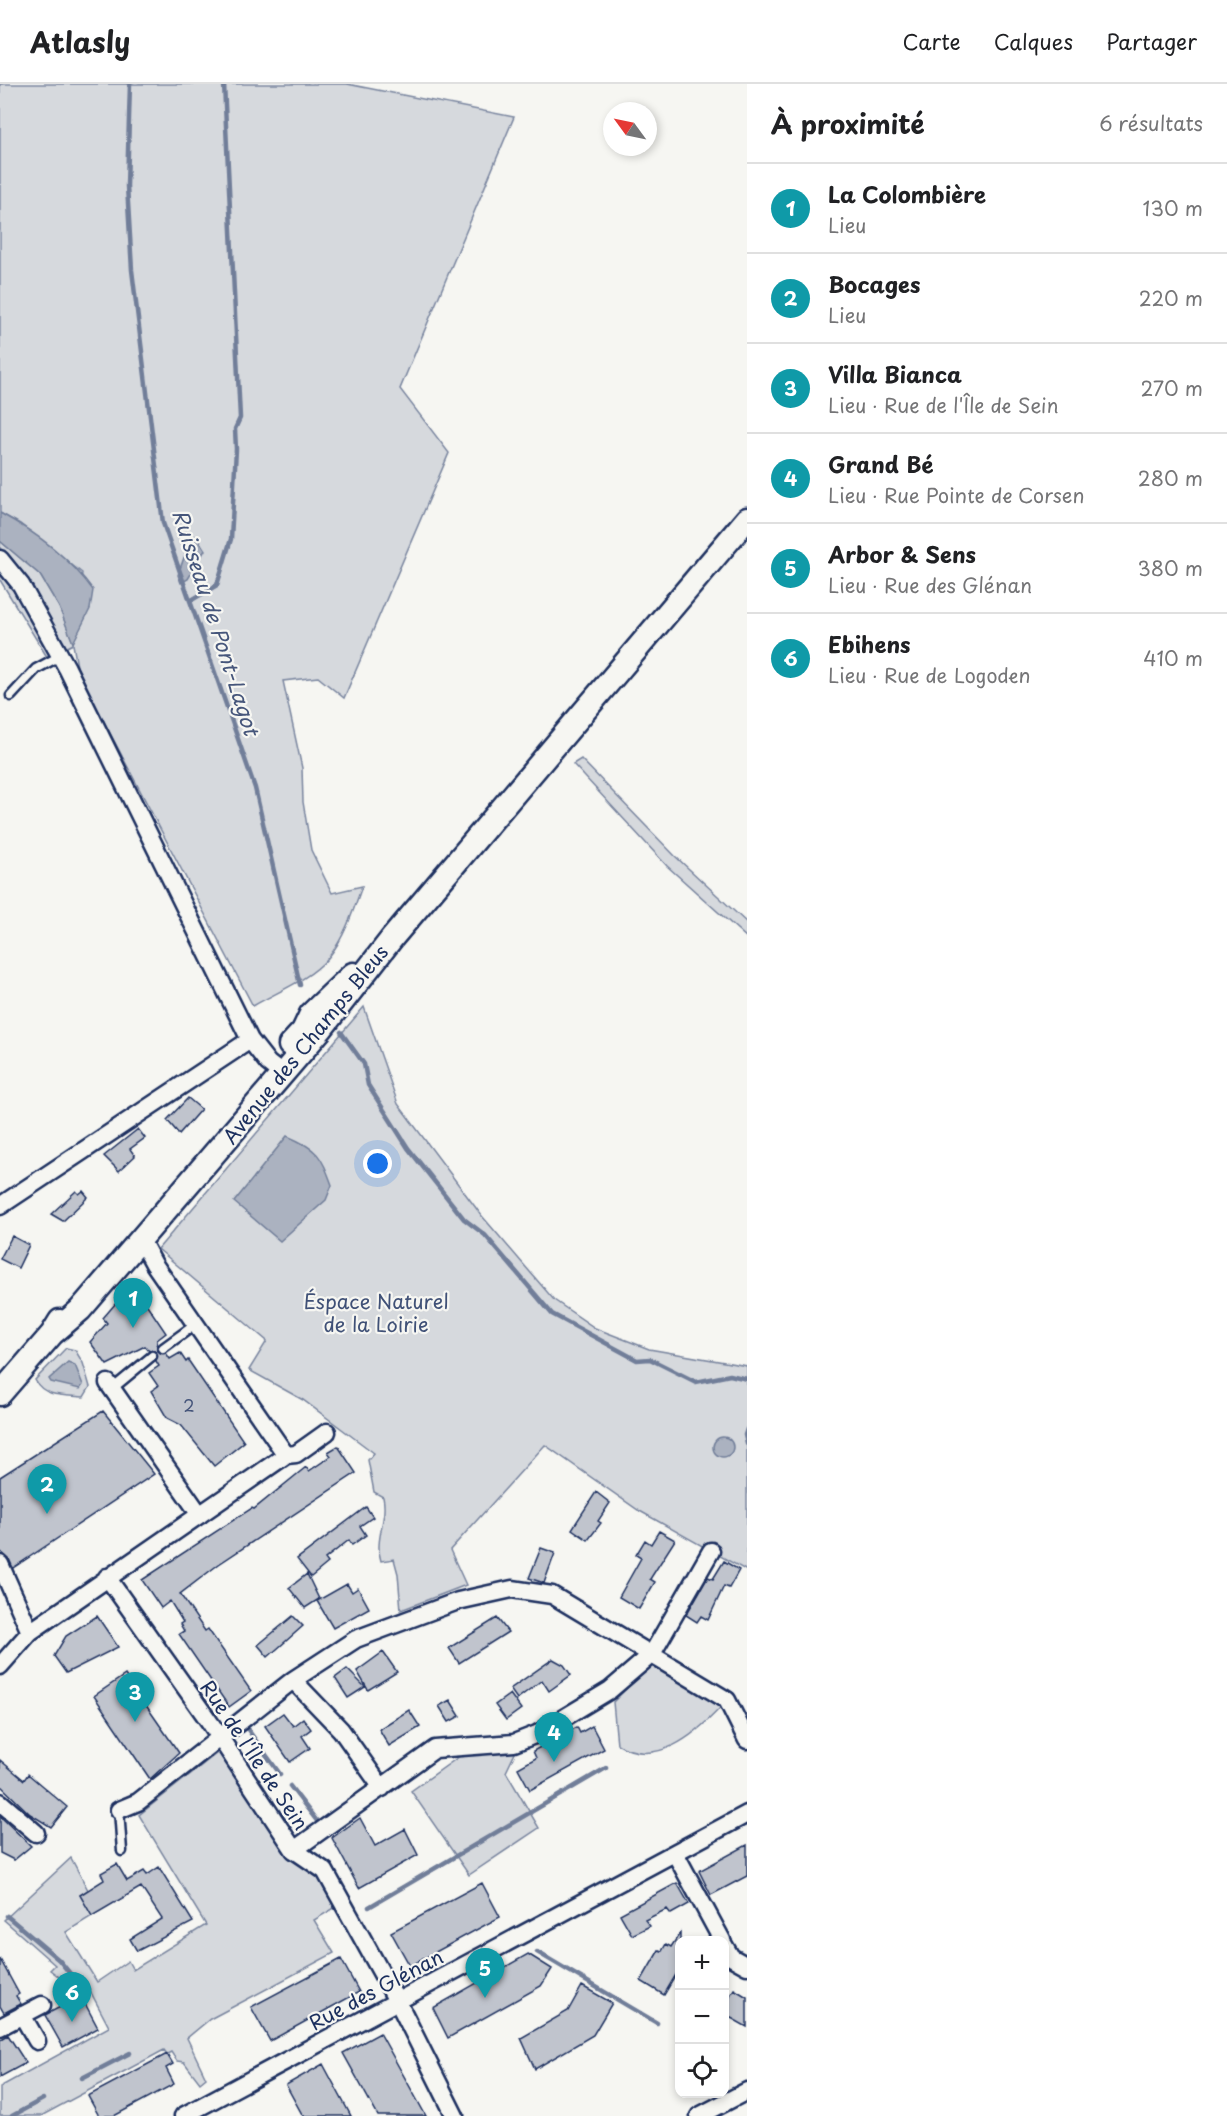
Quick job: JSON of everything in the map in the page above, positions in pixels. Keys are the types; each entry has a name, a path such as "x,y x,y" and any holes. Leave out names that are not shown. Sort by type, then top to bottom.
{"main road":[{"name":"Avenue des Champs Bleus","path":"52,1334 70,1305 149,1213 277,1070 355,988 393,937 747,519"},
{"name":"Avenue des Champs Bleus","path":"0,1394 52,1334 80,1310 141,1240 277,1070"},
{"name":"Avenue des Champs Bleus","path":"141,1240 135,1235 147,1221 149,1213"}],"street":[{"path":"0,559 21,585 60,656 250,1040 277,1070"},
{"path":"0,1206 250,1040"},
{"path":"141,1240 286,1455"},
{"path":"110,1386 200,1515"},
{"path":"0,1666 30,1632 286,1455 296,1454 327,1432"},
{"path":"294,1850 435,1749 514,1743 537,1734 610,1690 651,1654 711,1551"},
{"path":"0,1564 30,1632"},
{"name":"Rue de l'Île de Sein","path":"107,1577 294,1850 325,1871 397,2002 455,2116"},
{"path":"119,1810 138,1802 293,1680 356,1639 458,1601 512,1589 552,1596 727,1700 747,1740"},
{"path":"293,1680 341,1730 382,1788"},
{"path":"0,1802 36,1833"},
{"name":"Rue des Glénan","path":"183,2116 747,1814"},
{"path":"675,1853 719,1936"},
{"path":"729,1958 747,1966"},
{"path":"0,2027 42,2004"},
{"path":"22,2015 37,2041"},
{"path":"699,2116 747,2091"}],"lane":[{"path":"10,696 36,669 60,656"},
{"path":"162,1348 196,1324"},
{"path":"110,1386 152,1356"},
{"path":"119,1810 122,1851"}],"green space":[{"path":"0,84 347,84 514,117 400,389 449,453 344,698 318,677 283,681 302,768 303,802 311,850 332,893 362,886 344,933 328,958 312,973 253,1006 78,672 73,644 47,657 0,580 0,541 40,575 59,607 73,642 82,573 20,524 0,513"},
{"path":"581,759 675,856 747,923 747,938 667,866 573,764"},
{"name":"Éspace Naturel de la Loirie","path":"364,1007 398,1104 482,1216 554,1300 595,1328 649,1349 747,1366 747,1571 638,1510 545,1445 450,1550 466,1585 401,1610 398,1574 394,1559 381,1561 379,1553 384,1505 383,1497 374,1492 368,1460 374,1453 303,1400 249,1370 267,1341 158,1249"},
{"path":"66,1348 75,1350 83,1363 90,1387 84,1397 50,1393 39,1386 35,1380"},
{"path":"652,1663 698,1689 721,1707 687,1738 674,1745 646,1752 632,1750 617,1744 613,1702"},
{"path":"226,1746 256,1793 325,1871 343,1903 314,1920 334,1953 210,2019 187,2038 206,2078 200,2083 184,2062 177,2061 171,2052 167,2054 164,2050 41,2116 0,2116 0,2087 109,2027 88,1987 78,1991 50,1970 55,1965 4,1920 71,1858 88,1890 80,1895 92,1916 66,1932 97,1982 128,1961 133,1970 206,1925 139,1815"},
{"path":"516,1751 506,1772 539,1828 469,1875 411,1791 460,1756"}],"shaded area":[{"path":"0,513 51,547 74,567 93,590 90,609 73,643 59,607 40,575 0,541"},
{"path":"196,536 205,550 188,579 181,583 178,575 191,537"},
{"path":"287,1136 306,1145 317,1154 332,1185 326,1200 280,1241 234,1202"},
{"path":"68,1362 75,1365 83,1385 80,1389 51,1382 49,1379"},
{"path":"723,1437 730,1440 733,1447 730,1454 723,1457 716,1454 713,1447 716,1440"}],"building":[{"path":"188,1098 201,1109 179,1134 167,1120"},
{"path":"138,1129 145,1138 130,1149 135,1156 119,1171 104,1156"},
{"path":"76,1191 79,1194 83,1191 88,1197 63,1221 51,1214"},
{"path":"12,1236 29,1245 18,1268 0,1259"},
{"path":"135,1287 166,1333 157,1340 158,1351 166,1353 170,1359 180,1353 186,1362 188,1360 244,1442 214,1466 181,1425 167,1418 151,1391 158,1386 149,1373 159,1366 156,1361 156,1352 149,1351 145,1346 107,1365 90,1342 107,1323 103,1318 122,1296"},
{"path":"103,1411 154,1474 13,1568 9,1559 0,1551 0,1477"},
{"path":"338,1446 356,1473 219,1564 180,1594 205,1631 208,1629 251,1691 229,1707 179,1634 184,1631 180,1624 183,1622 170,1601 161,1608 142,1580 252,1508 254,1509 306,1467 309,1471 331,1456 328,1452"},
{"path":"596,1492 610,1503 598,1521 601,1523 588,1540 572,1529"},
{"path":"366,1507 373,1517 360,1526 366,1535 352,1545 349,1540 325,1559 328,1563 311,1577 297,1559"},
{"path":"659,1531 675,1540 650,1579 655,1582 639,1609 619,1597 641,1558 636,1555 645,1540 651,1544"},
{"path":"541,1548 555,1553 544,1583 529,1578"},
{"path":"724,1561 739,1570 729,1588 724,1586 708,1620 701,1616 697,1622 686,1615 708,1577 713,1579"},
{"path":"307,1574 319,1599 305,1608 289,1588"},
{"path":"347,1584 352,1592 358,1588 369,1608 333,1628 317,1601"},
{"path":"97,1616 118,1647 66,1673 54,1656 66,1636"},
{"path":"293,1616 303,1626 268,1657 258,1645"},
{"path":"497,1618 508,1632 459,1663 449,1648"},
{"path":"383,1652 397,1672 368,1690 357,1671"},
{"path":"553,1659 564,1665 571,1675 549,1691 542,1680 517,1699 510,1689"},
{"path":"347,1669 365,1687 348,1698 335,1678"},
{"path":"125,1675 179,1753 150,1779 94,1696"},
{"path":"510,1694 521,1709 506,1720 495,1705"},
{"path":"450,1700 460,1716 449,1722 439,1706"},
{"path":"409,1710 420,1727 389,1746 379,1729"},
{"path":"283,1713 293,1726 303,1718 311,1729 302,1736 310,1748 290,1762 265,1726"},
{"path":"592,1726 604,1749 530,1790 518,1768 536,1758 533,1751 577,1727 580,1733"},
{"path":"0,1760 24,1780 28,1774 67,1807 51,1827 30,1814 0,1785"},
{"path":"0,1816 31,1846 14,1860 0,1853"},
{"path":"360,1818 375,1846 405,1829 418,1855 359,1888 332,1838"},
{"path":"747,1845 747,1876 711,1895 699,1871"},
{"path":"117,1864 127,1881 144,1871 147,1875 159,1867 193,1922 137,1951 130,1939 162,1919 141,1887 92,1916 80,1895 104,1880 101,1873"},
{"path":"482,1883 500,1917 410,1966 391,1932"},
{"path":"677,1883 689,1904 671,1914 667,1909 645,1920 650,1926 632,1935 620,1914"},
{"path":"675,1941 675,1976 664,1995 641,1981 659,1950 662,1951 666,1944 671,1947"},
{"path":"528,1954 552,1969 541,1986 448,2038 433,2008"},
{"path":"0,1959 19,1994 16,1996 21,2004 4,2013 0,2006"},
{"path":"341,1959 359,1992 270,2041 251,2007"},
{"path":"582,1986 612,2003 593,2035 535,2069 521,2038 568,2011"},
{"path":"734,1989 747,1997 747,2027 729,2017 729,1997"},
{"path":"81,1996 98,2028 63,2047 45,2015"},
{"path":"380,2033 426,2116 378,2116 343,2053"},
{"path":"8,2035 26,2063 0,2077 0,2040"},
{"path":"167,2054 173,2064 166,2068 174,2084 114,2116 99,2116 88,2096"},
{"path":"323,2064 351,2116 303,2116 286,2085"}],"waterway":[{"name":"Ruisseau de Pont-Lagot","path":"130,84 127,186 132,270 163,523 255,788 300,985"},
{"path":"190,601 217,585 231,539 235,429 240,418 224,84"},
{"name":"Ruisseau de Pont-Lagot","path":"341,1032 364,1064 368,1085 408,1148 464,1219 485,1235 552,1314 637,1360 650,1359 696,1382 730,1375 747,1379"},
{"path":"747,1429 745,1435 747,1444"},
{"path":"246,1727 280,1774"},
{"path":"369,1907 606,1768"},
{"path":"290,1786 320,1825"},
{"path":"7,1916 59,1960 76,1981"},
{"path":"537,1952 657,2023"},
{"path":"82,2078 130,2053"},
{"path":"12,2116 43,2099"}],"place":[{"name":"La Colombière","path":"133,1328"},
{"name":"Bocages","path":"47,1514"},
{"name":"Villa Bianca","path":"135,1722"},
{"name":"Grand Bé","path":"554,1762"},
{"name":"Arbor & Sens","path":"485,1998"},
{"name":"Ebihens","path":"72,2022"}]}
